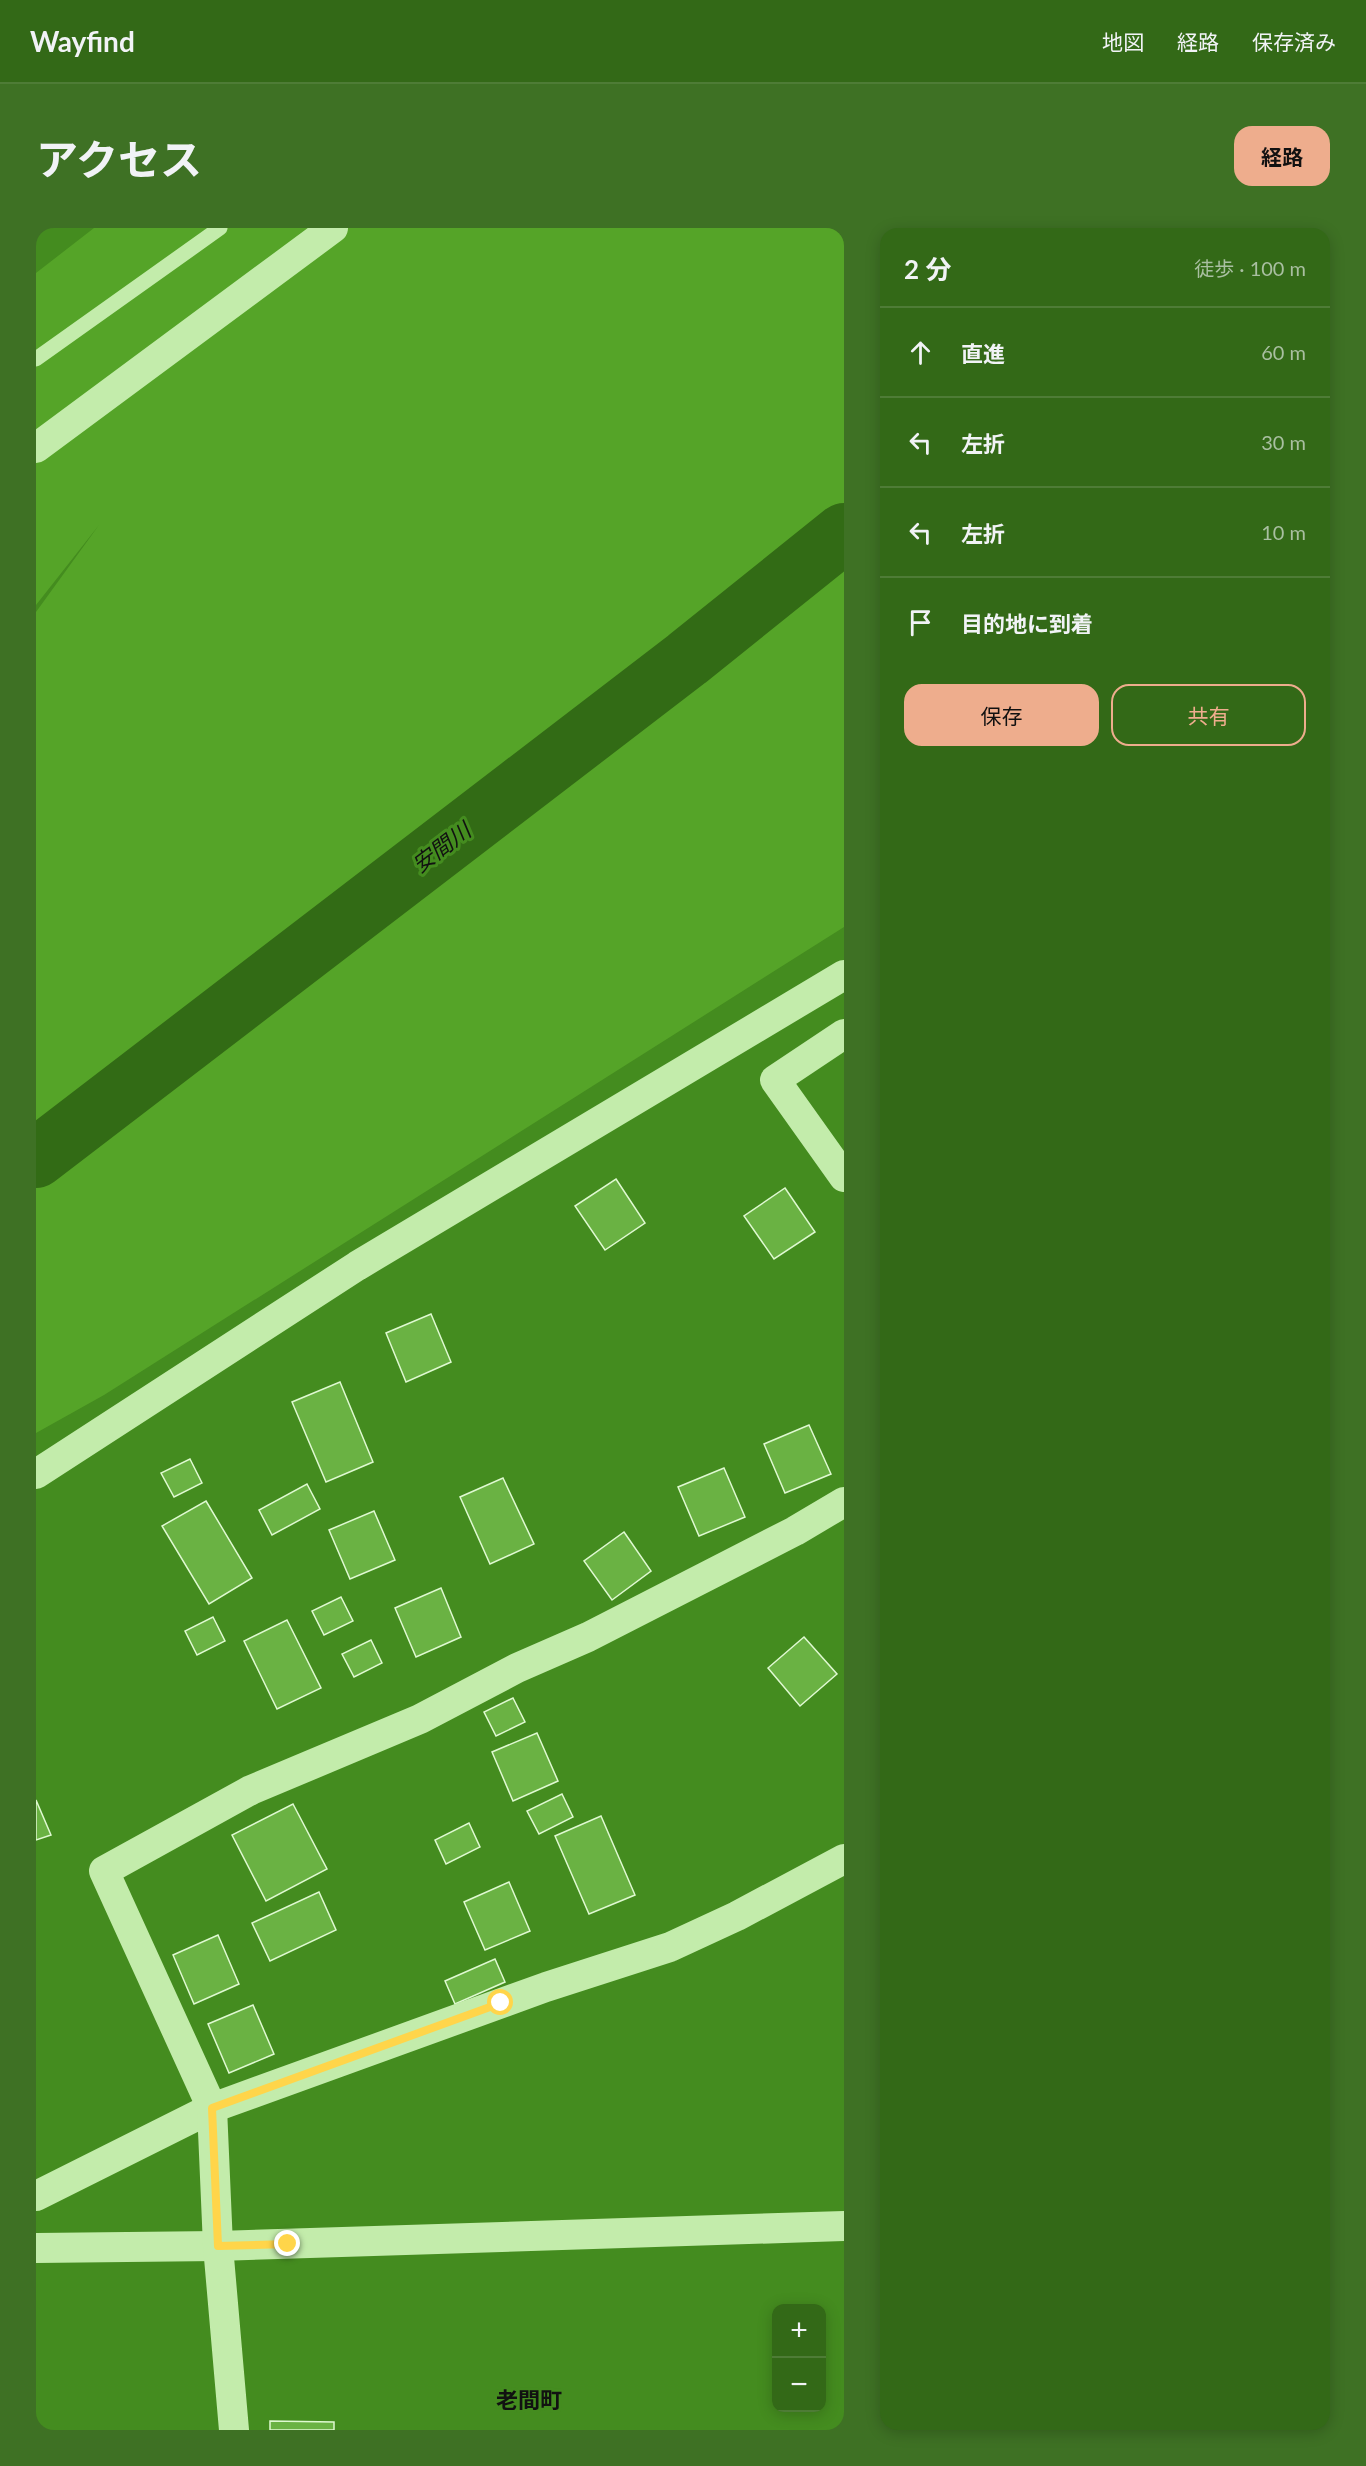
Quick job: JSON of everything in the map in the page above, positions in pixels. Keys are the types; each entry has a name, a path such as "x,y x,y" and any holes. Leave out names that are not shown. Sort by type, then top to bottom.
{"street":[{"path":"36,448 333,228"},
{"path":"36,1474 357,1266 844,975"},
{"path":"844,1034 775,1080 844,1177"},
{"path":"234,2430 218,2246 212,2108 104,1871 251,1790 420,1719 517,1668 588,1637 754,1552 844,1502"},
{"path":"36,2196 212,2108 546,1987 670,1947 737,1917 844,1859"},
{"path":"36,2248 218,2246 844,2226"}],"lane":[{"path":"36,359 220,228"}],"green space":[{"path":"94,228 844,228 844,927 104,1395 36,1433 36,612 99,525 36,605 36,273"}],"building":[{"path":"616,1179 645,1223 605,1250 575,1206"},
{"path":"785,1188 815,1232 774,1259 744,1216"},
{"path":"431,1314 451,1362 406,1382 386,1333"},
{"path":"340,1382 373,1462 326,1482 292,1402"},
{"path":"809,1425 831,1474 785,1493 764,1444"},
{"path":"190,1459 202,1483 174,1497 161,1473"},
{"path":"724,1468 745,1517 699,1536 678,1487"},
{"path":"503,1478 534,1544 490,1564 460,1497"},
{"path":"307,1484 320,1509 272,1535 259,1510"},
{"path":"206,1501 252,1578 209,1604 162,1526"},
{"path":"374,1511 395,1560 350,1579 329,1530"},
{"path":"624,1532 651,1571 612,1600 584,1561"},
{"path":"441,1588 461,1637 416,1657 395,1608"},
{"path":"341,1597 353,1621 324,1635 312,1611"},
{"path":"213,1617 225,1641 197,1655 185,1631"},
{"path":"287,1620 321,1688 277,1709 244,1641"},
{"path":"804,1637 837,1674 800,1706 768,1668"},
{"path":"371,1640 382,1663 354,1677 342,1654"},
{"path":"513,1698 525,1722 496,1736 484,1712"},
{"path":"537,1733 558,1781 513,1801 492,1752"},
{"path":"562,1794 573,1817 539,1834 527,1811"},
{"path":"36,1800 51,1835 36,1840"},
{"path":"293,1804 327,1869 266,1901 232,1835"},
{"path":"601,1816 635,1895 589,1914 555,1836"},
{"path":"469,1823 480,1847 446,1864 435,1840"},
{"path":"509,1882 530,1931 485,1950 464,1902"},
{"path":"319,1892 336,1930 270,1961 252,1923"},
{"path":"218,1935 239,1984 194,2004 173,1955"},
{"path":"495,1959 505,1982 455,2004 445,1981"},
{"path":"253,2005 274,2054 229,2073 208,2024"},
{"path":"270,2421 334,2422 334,2430 270,2430"}],"waterway":[{"name":"安間川","path":"36,1158 687,659 844,533"}],"district":[{"name":"老間町","path":"529,2399"}],"route":[{"path":"288,2244 218,2246 212,2108 501,2003"}]}
